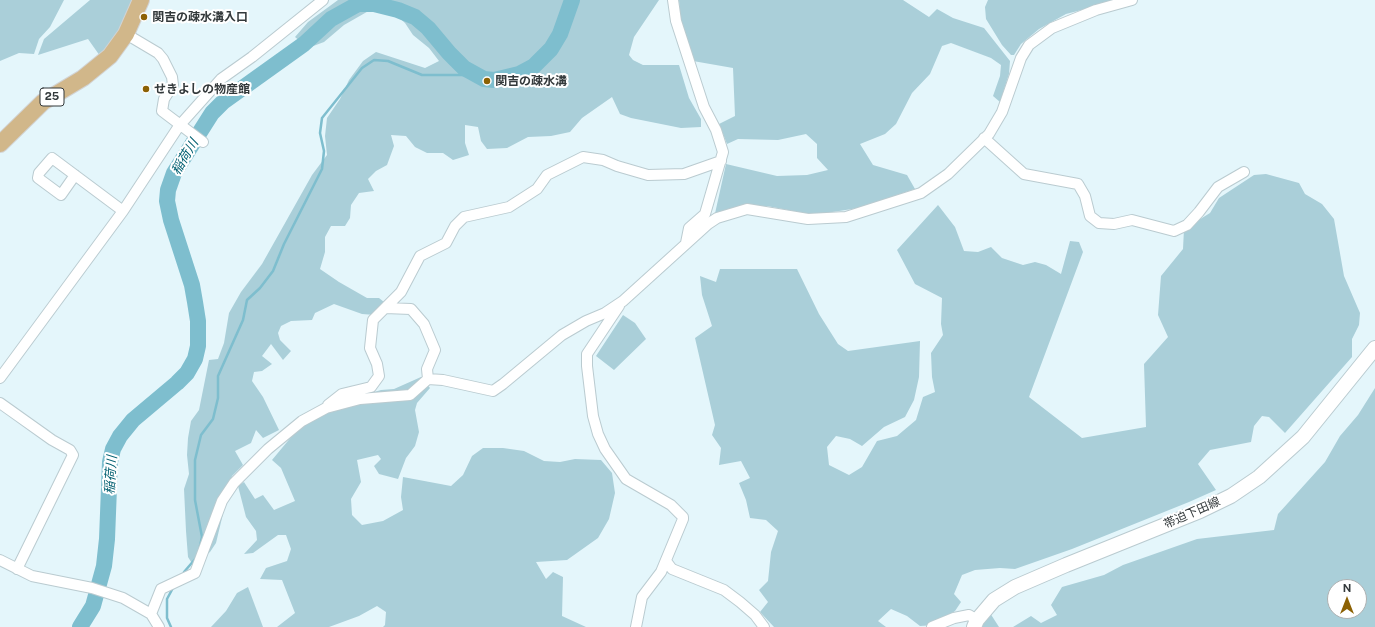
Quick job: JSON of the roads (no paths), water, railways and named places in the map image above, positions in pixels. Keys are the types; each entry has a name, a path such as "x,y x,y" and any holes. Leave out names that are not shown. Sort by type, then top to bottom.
{"main road":[{"name":"25","path":"0,144 43,102 83,78 104,62 126,34 141,0"},
{"name":"帯迫下田線","path":"975,623 994,600 1015,587 1200,511 1237,492 1259,477 1303,437 1375,348"}],"street":[{"path":"0,378 123,212 179,126 221,79 252,58 323,0"},
{"path":"673,0 676,21 704,107 712,121 722,145 721,161 705,214 689,228 686,243"},
{"path":"324,408 360,399 410,395 428,379 443,380 493,390 503,384 562,335 586,321 605,313 623,301 686,243 717,218 748,209 808,219 846,217 915,195 940,182 984,138 1002,112 1021,58 1029,44 1052,28 1096,10 1132,0"},
{"path":"126,34 158,53 172,77 173,85 164,99 162,111 179,126 203,142"},
{"path":"984,138 1024,174 1078,184 1085,196 1090,216 1099,223 1114,224 1132,220 1174,231 1187,225 1218,187 1244,172"},
{"path":"0,560 32,576 92,588 116,596 154,622 161,589 195,574 222,501 234,483 268,449 302,421 324,408 342,394 370,388 379,376 377,364 370,348 372,320 401,292 420,256 446,243 455,226 464,217 509,207 537,189 547,175 578,158 594,157 617,166 648,175 684,174 721,161"},
{"path":"75,175 123,212"},
{"path":"623,301 587,354 586,366 593,416 602,445 626,479 671,505 683,516 661,572 642,597 636,627"},
{"path":"385,308 411,310 424,324 435,350 426,369 428,379"},
{"path":"0,403 41,433 70,450 73,454 17,569"},
{"path":"666,561 672,569 724,590 755,615 764,627"},
{"path":"932,627 954,618 969,615 975,623"}],"waterway":[{"name":"稲荷川","path":"80,627 93,606 104,566 107,539 110,462 113,449 120,436 133,420 177,383 187,373 195,359 198,346 198,321 192,285 171,220 167,201 168,190 174,173 212,113 223,102 304,44 331,19 358,4 374,4 398,10 415,17 428,28 464,68 484,79 494,80 519,74 534,66 551,49 560,34 572,0"},
{"path":"200,546 202,537 195,500 195,460 201,435 213,419 218,398 218,376 243,320 247,300 260,288 273,271 284,244 322,169 324,151 320,133 322,118 362,68 374,60 388,61 422,75 475,75"},
{"path":"184,572 196,558"},
{"path":"171,627 167,618 167,599 174,586"}],"place":[{"name":"関吉の疎水溝入口","path":"144,17"},
{"name":"関吉の疎水溝","path":"487,81"},
{"name":"せきよしの物産館","path":"146,89"}]}
